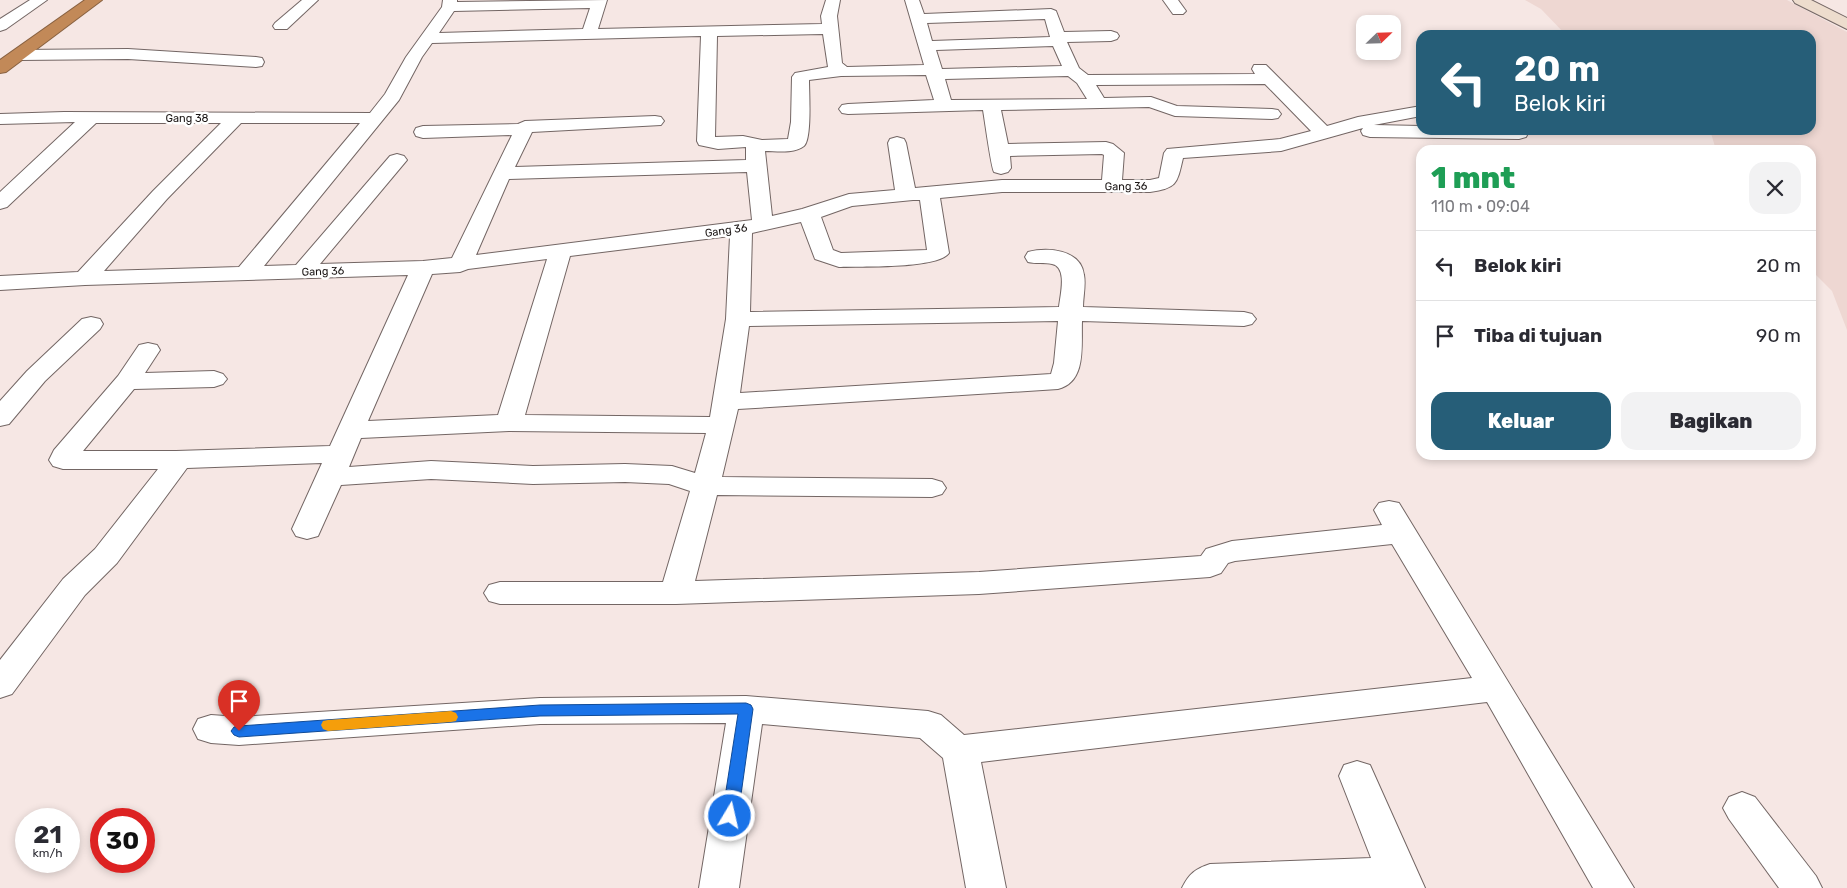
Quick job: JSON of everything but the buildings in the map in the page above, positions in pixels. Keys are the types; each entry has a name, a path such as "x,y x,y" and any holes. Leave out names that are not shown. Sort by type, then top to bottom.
{"highway":[{"path":"0,52 75,0"},
{"path":"0,68 96,0"}],"street":[{"path":"281,26 311,0"},
{"path":"833,0 829,16 830,29 834,63 837,70 841,71"},
{"path":"912,0 944,105"},
{"path":"1800,0 1847,24"},
{"path":"246,273 393,96 414,57 450,3 599,1 589,34"},
{"path":"0,7 34,3"},
{"path":"0,26 34,3"},
{"path":"917,19 1051,14 1058,39 1078,75 1098,103"},
{"path":"428,38 830,29"},
{"path":"709,31 706,141 749,142 756,146 790,145 796,142 800,122 801,77 806,74 841,71 1078,75 1265,74 1323,132"},
{"path":"926,46 1111,36"},
{"path":"19,55 128,54 256,62"},
{"path":"848,109 944,105 991,106 1151,102 1175,111 1272,114"},
{"path":"991,106 1000,150 1002,186"},
{"path":"1162,106 1170,137 1280,145 1344,126 1416,112"},
{"name":"Gang 38","path":"0,119 64,116 90,118 375,118"},
{"path":"85,278 160,196 238,117"},
{"path":"0,203 90,118"},
{"path":"424,132 525,129 526,127 655,121"},
{"path":"1344,126 1377,132 1416,132"},
{"path":"460,264 502,173 525,129"},
{"name":"Gang 36","path":"0,283 85,278 423,268 752,227 809,214 849,200 1002,186 1150,186 1163,184 1168,180 1170,137"},
{"path":"897,143 906,196"},
{"path":"676,593 724,413 752,227 756,146"},
{"path":"1000,150 1106,148 1114,153 1112,186"},
{"path":"302,272 397,160"},
{"path":"502,173 756,166"},
{"path":"809,214 823,254 832,258 838,260 927,257 938,253 929,193"},
{"path":"509,423 560,252"},
{"path":"148,350 127,382 64,456 63,460 176,460 340,454 509,423 724,413 1058,381 1064,374 1067,363 1072,314 1073,274 1069,264 1064,260 1057,257 1036,257"},
{"path":"307,529 423,268"},
{"path":"738,319 1072,314 1244,319"},
{"path":"0,418 36,376 91,324"},
{"path":"127,382 214,379"},
{"path":"340,454 431,470 533,475 625,472 672,475 705,486 932,488"},
{"path":"0,685 74,587 106,556 172,470 176,460"},
{"path":"500,593 676,593 979,582 1210,566 1217,556 1232,551 1395,522 1614,888"},
{"path":"211,729 239,731 540,710 746,709 928,725 936,730 948,745 960,750 1496,688"},
{"path":"718,888 746,709"},
{"path":"960,750 986,888"},
{"path":"1357,776 1402,884"},
{"path":"1742,808 1802,888"},
{"path":"1202,888 1210,881 1388,875 1402,884"}],"shaded area":[{"path":"1525,0 1787,0 1847,32 1847,330 1832,291 1816,275 1816,145 1714,145 1712,135 1816,135 1816,30 1561,30 1541,9"}],"slow traffic":[{"path":"328,725 451,717"}],"route":[{"path":"239,731 540,710 746,709 730,816"}]}
